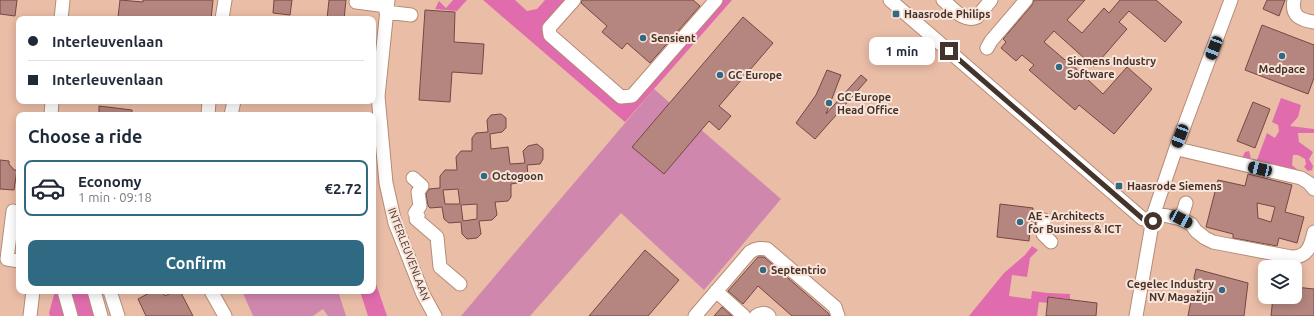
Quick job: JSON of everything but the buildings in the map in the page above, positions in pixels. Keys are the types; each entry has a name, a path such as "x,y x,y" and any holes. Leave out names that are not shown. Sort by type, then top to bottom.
{"street":[{"path":"61,16 63,0"},
{"path":"222,16 225,0"},
{"path":"574,0 550,28 550,35 621,97 632,96 716,0"},
{"path":"890,0 1143,219 1154,217 1181,219 1190,224 1205,238 1213,242 1298,257 1304,255 1308,249 1314,232"},
{"path":"943,0 962,17 967,19 977,17 991,0"},
{"path":"987,48 991,41 1026,0"},
{"path":"1136,316 1154,217 1176,148 1231,0"},
{"path":"1294,0 1292,7 1295,14 1302,20 1314,22"},
{"path":"356,2 387,6 410,15"},
{"name":"INTERLEUVENLAAN","path":"376,88 387,6"},
{"name":"INTERLEUVENLAAN","path":"376,104 383,163 391,209 423,294 435,316"},
{"path":"1176,148 1301,178 1309,183 1314,189"},
{"path":"413,178 422,186 418,192 420,206 415,213 418,216 416,219 437,237 440,267 460,284"},
{"path":"1181,219 1186,203"},
{"path":"11,210 7,259 16,260"},
{"path":"1044,220 1043,234 1051,242"},
{"path":"695,316 755,248 767,249 835,307 838,316"},
{"path":"716,291 744,316"},
{"path":"30,316 33,294"},
{"path":"65,294 71,316"},
{"path":"95,294 101,316"},
{"path":"111,294 118,316"},
{"path":"213,294 225,316"},
{"path":"756,316 761,313 769,316"}],"shaded area":[{"path":"453,0 467,0 457,11 435,9 439,1 446,8"},
{"path":"483,0 515,0 527,11 537,9 545,0 567,0 545,25 622,103 721,0 732,0 625,122"},
{"path":"654,89 781,199 704,290 621,213 530,316 461,316"},
{"path":"1281,98 1301,105 1298,117 1290,126 1314,129 1314,133 1298,133 1299,142 1313,152 1309,159 1313,166 1312,170 1308,171 1304,167 1306,164 1305,159 1298,155 1293,155 1292,165 1300,172 1242,158 1245,152 1249,151 1251,159 1257,160 1267,133 1275,138 1279,131 1278,125 1272,122"},
{"path":"1032,246 1038,250 1030,258 1027,277 1012,275 1009,296 1031,299 1032,291 1070,294 1070,299 1049,297 1048,303 1039,302 1037,316 969,316 1004,273 1025,255"},
{"path":"376,284 387,316 368,316 361,294 376,294"},
{"path":"54,294 95,294 101,316 50,316 49,313"},
{"path":"243,294 339,294 346,316 328,316 323,309 313,316 253,316"}],"place":[{"name":"Haasrode Philips","path":"896,14"},
{"name":"Sensient","path":"643,38"},
{"name":"Medpace","path":"1282,56"},
{"name":"Siemens Industry Software","path":"1059,67"},
{"name":"GC Europe","path":"720,75"},
{"name":"GC Europe Head Office","path":"829,103"},
{"name":"Octogoon","path":"484,176"},
{"name":"Haasrode Siemens","path":"1119,186"},
{"name":"AE - Architects for Business & ICT","path":"1020,222"},
{"name":"Septentrio","path":"763,270"},
{"name":"Cegelec Industry NV Magazijn","path":"1222,290"}],"route":[{"path":"949,51 1143,219 1153,221"}]}
